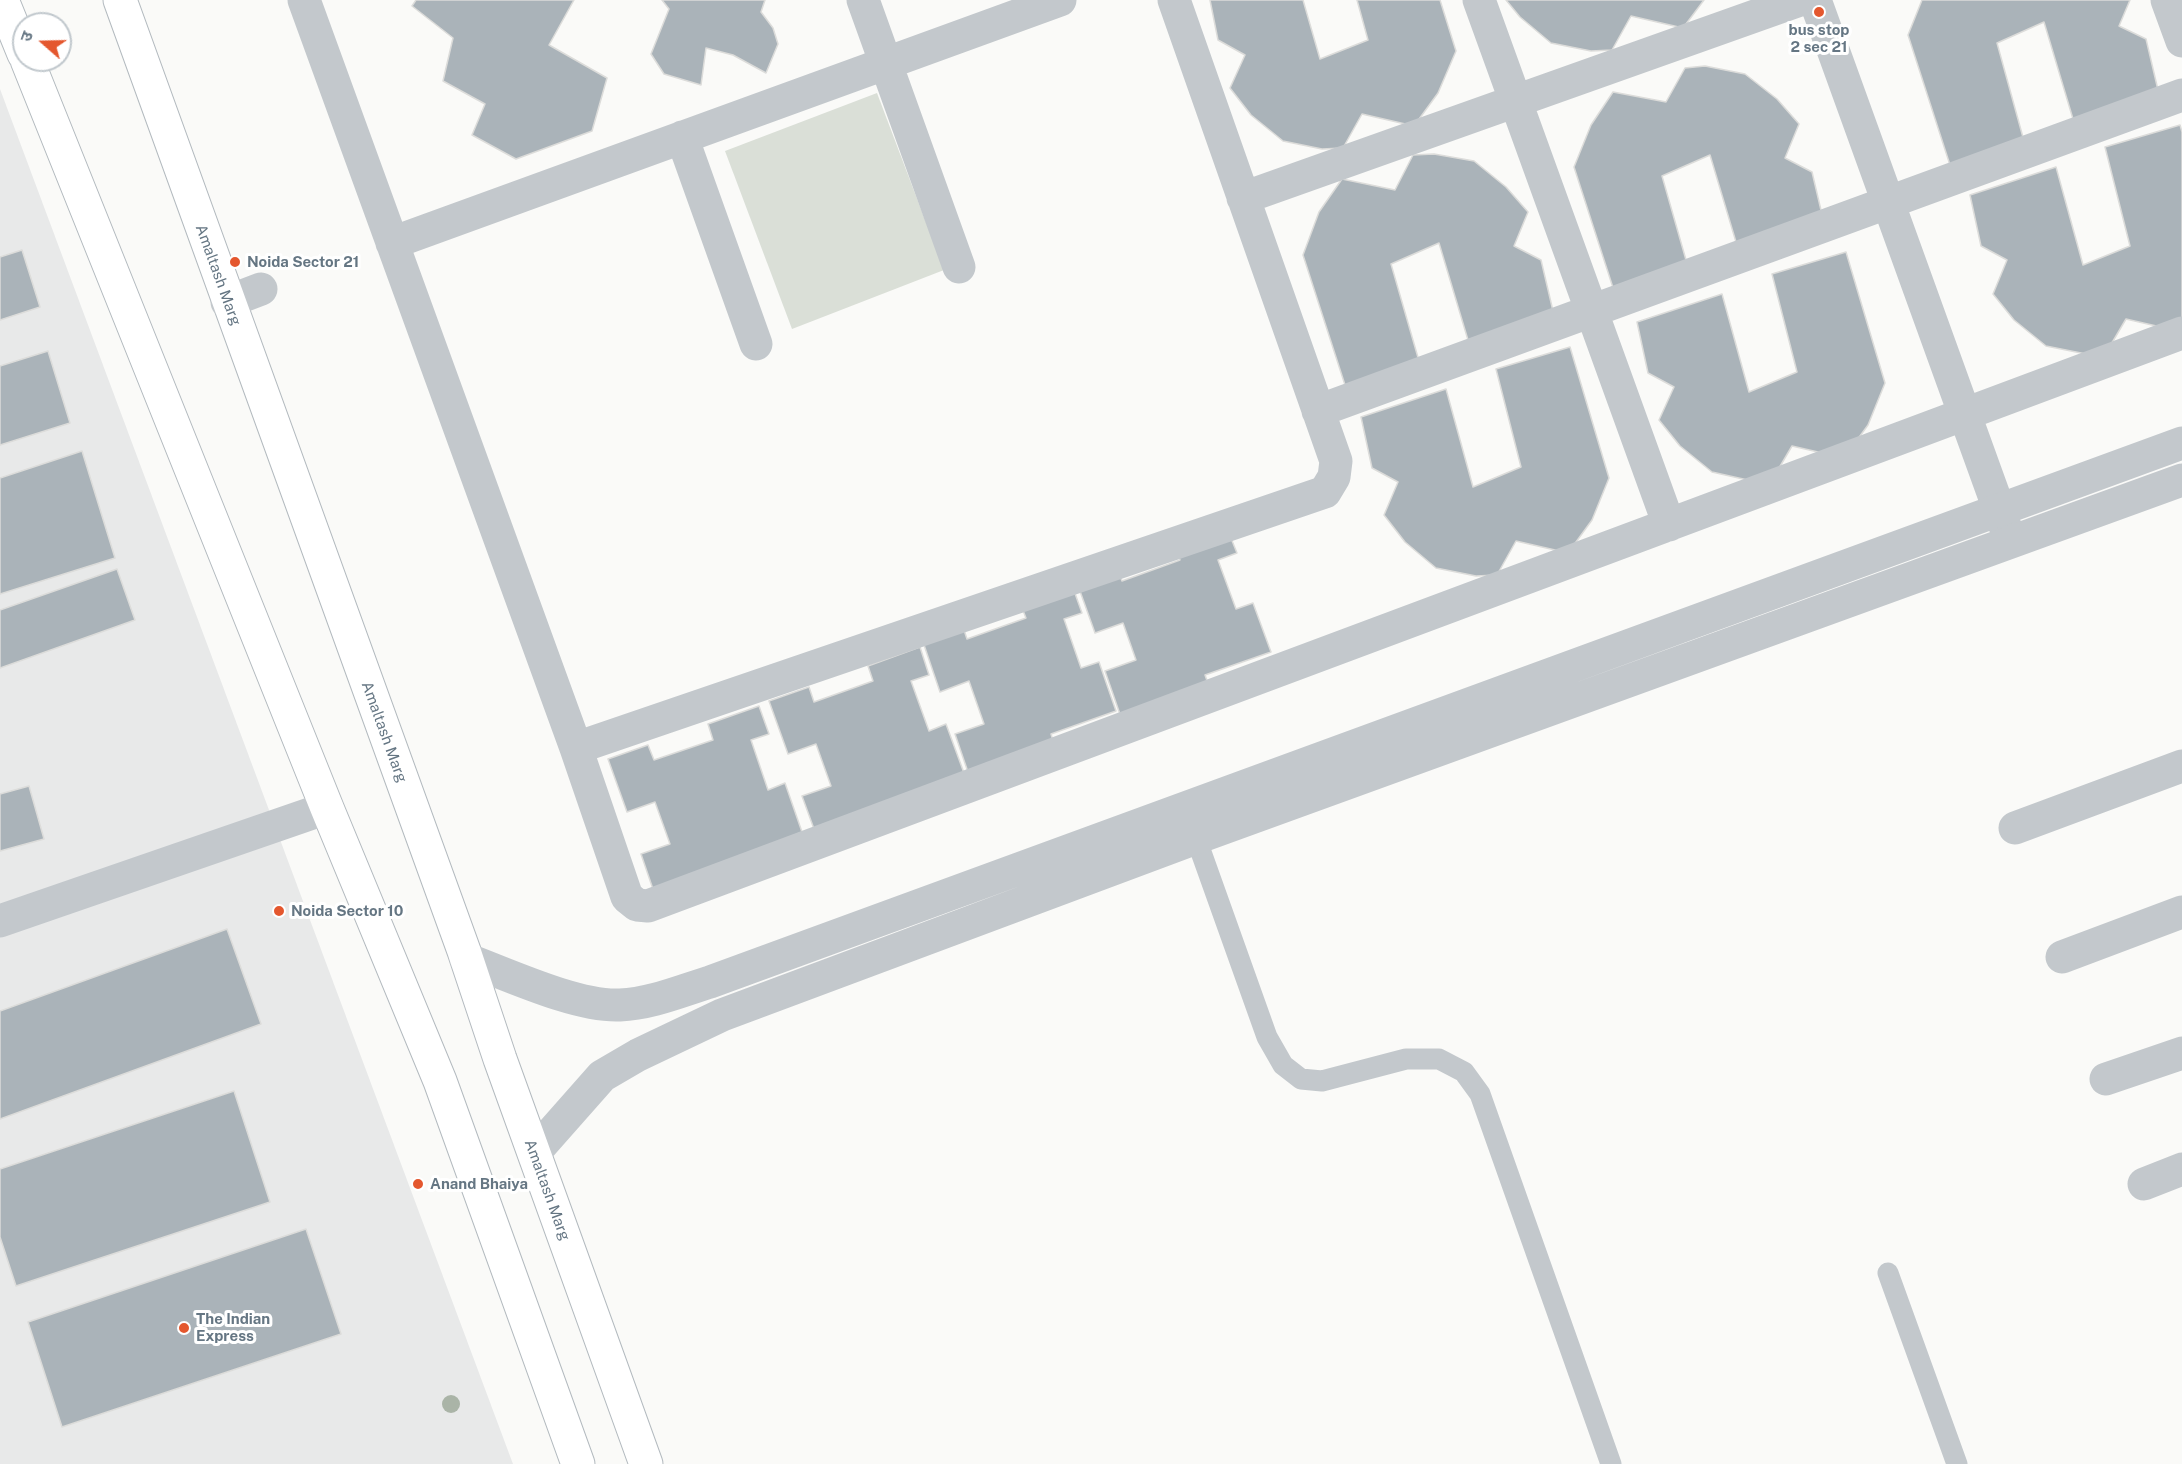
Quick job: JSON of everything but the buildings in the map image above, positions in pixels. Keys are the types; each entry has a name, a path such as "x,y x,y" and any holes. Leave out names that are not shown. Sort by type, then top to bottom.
{"main road":[{"name":"Amaltash Marg","path":"120,0 646,1464"},
{"path":"32,72 327,808 440,1082 578,1464"}],"street":[{"path":"304,0 576,748 627,897 637,905 648,906 2182,333"},
{"path":"863,0 959,267"},
{"path":"392,243 1060,0"},
{"path":"576,748 1325,492 1334,477 1335,460 1174,0"},
{"path":"1479,0 1669,525"},
{"path":"1243,198 1800,0"},
{"path":"1815,0 2011,543"},
{"path":"2167,0 2182,41"},
{"path":"1318,411 2182,95"},
{"path":"682,137 756,344"},
{"path":"227,302 261,289"},
{"path":"466,959 568,996 603,1004 621,1005 642,1002 710,982 2182,443"},
{"path":"534,1153 602,1076 722,1015 1196,838 2182,480"},
{"path":"2015,828 2182,766"},
{"path":"0,921 327,808"},
{"path":"928,902 940,935"},
{"path":"2062,957 2182,912"},
{"path":"603,1004 624,1016 629,1024 630,1041 618,1066"},
{"path":"2106,1079 2182,1053"},
{"path":"2144,1184 2182,1169"}],"lane":[{"path":"1196,838 1267,1037 1283,1065 1301,1079 1322,1081 1406,1059 1439,1059 1464,1072 1480,1094 1611,1464"},
{"path":"1888,1273 1957,1464"}],"shaded area":[{"path":"0,89 513,1464 0,1464"},
{"path":"877,93 944,270 792,329 725,151"}],"place":[{"name":"bus stop 2 sec 21","path":"1819,12"},
{"name":"Noida Sector 21","path":"235,262"},
{"name":"Noida Sector 10","path":"279,911"},
{"name":"Anand Bhaiya","path":"418,1184"},
{"name":"The Indian Express","path":"184,1328"}]}
